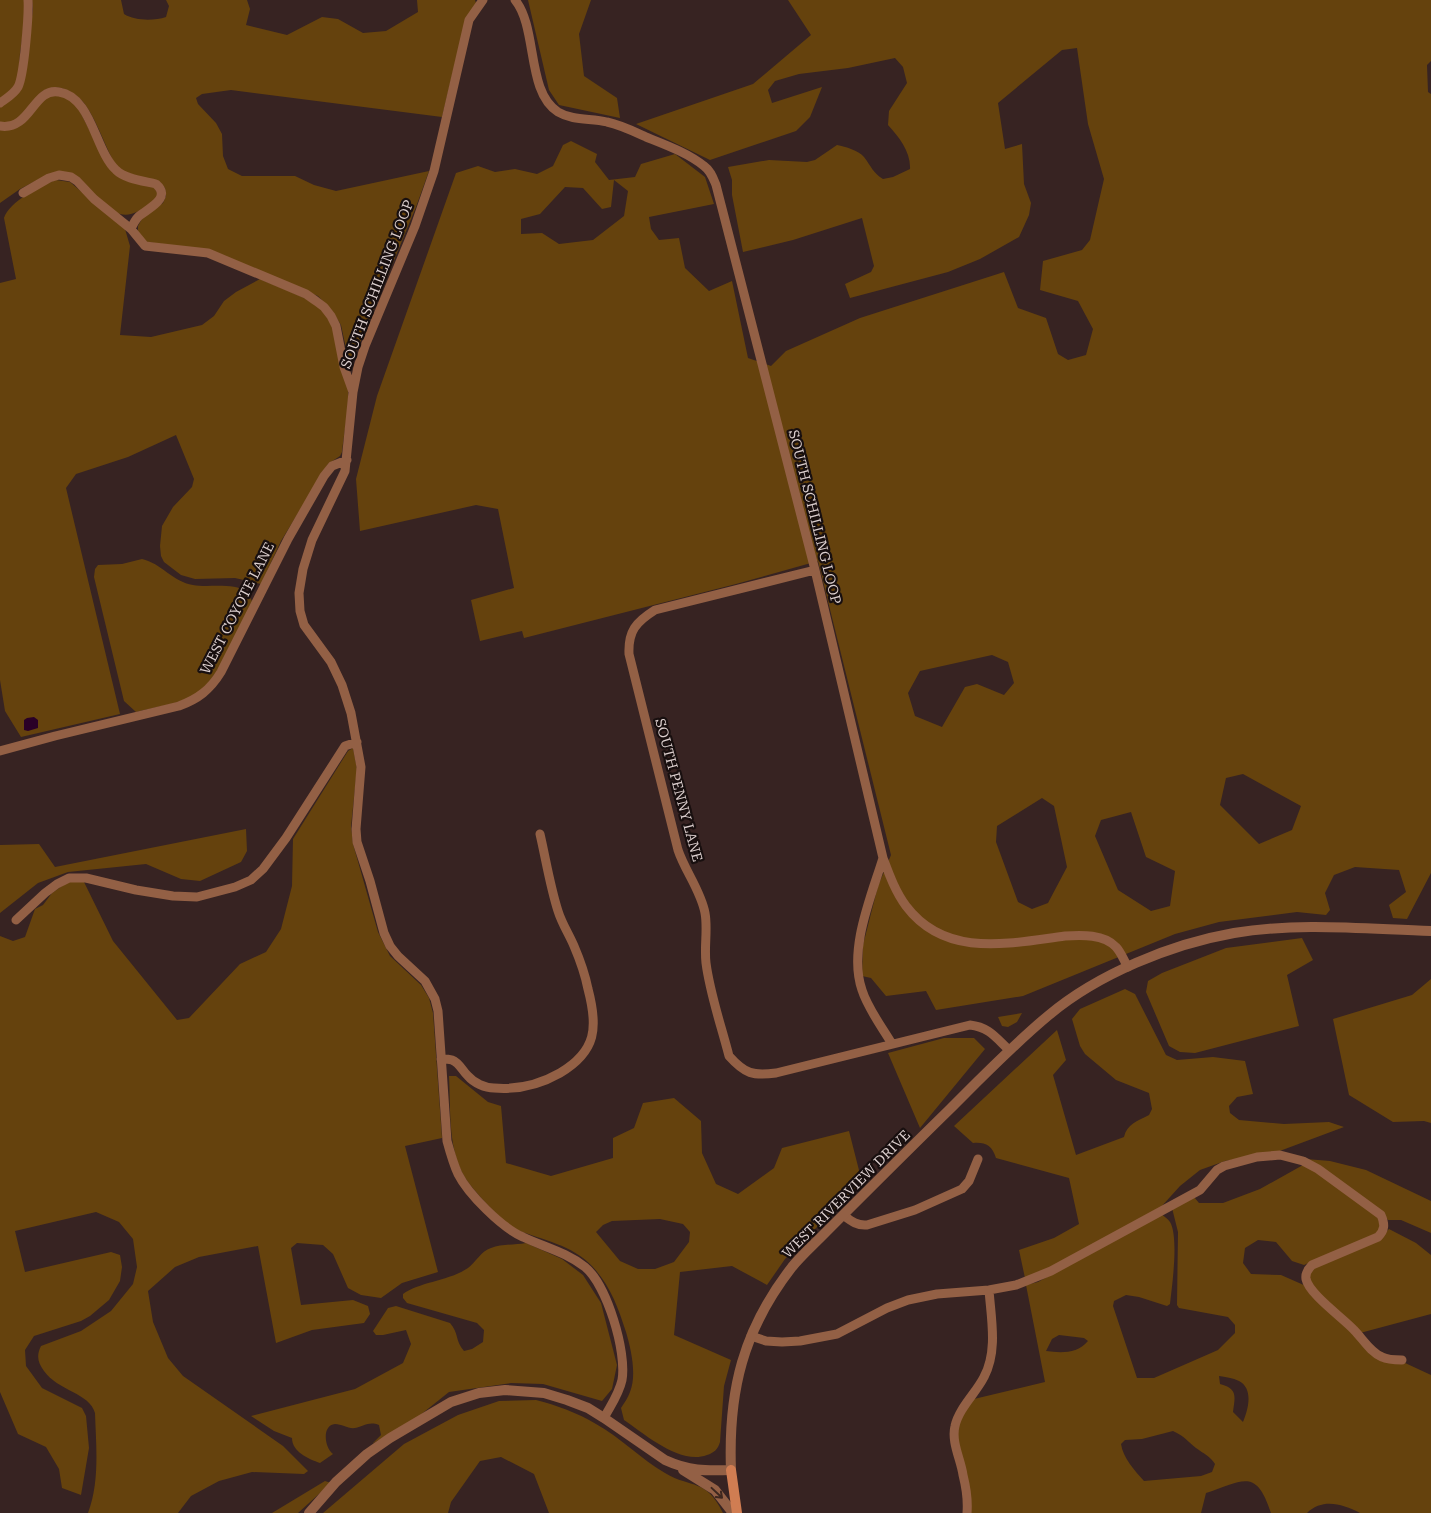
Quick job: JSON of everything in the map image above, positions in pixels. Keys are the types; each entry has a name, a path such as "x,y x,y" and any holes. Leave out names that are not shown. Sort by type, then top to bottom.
{"main road":[{"path":"731,1470 737,1513"}],"street":[{"path":"0,103 14,93 20,83 28,26 28,0"},
{"name":"SOUTH SCHILLING LOOP","path":"483,0 469,20 434,171 415,226 365,346 358,368 353,392 346,460 340,483 312,540 302,569 299,593 300,611 304,625 331,662 342,685 361,767 356,829 357,842 384,933 398,956 425,981 435,999 438,1011 447,1141 455,1166 468,1188 480,1202 510,1230 572,1258 586,1268 599,1284 606,1299 621,1348 623,1364 622,1380 617,1396 604,1418"},
{"name":"SOUTH SCHILLING LOOP","path":"515,0 522,13 539,84 546,102 558,112 568,116 606,121 625,127 682,152 706,166 712,175 719,195 815,570 882,858 895,888 906,906 925,924 949,938 964,943 980,945 1074,936 1095,937 1116,947 1128,967"},
{"path":"0,126 11,126 24,119 39,99 52,91 70,96 87,115 110,164 117,172 156,184 161,192 161,198 157,204 136,220 131,229"},
{"path":"23,192 49,178 59,175 70,177 78,181 94,199 131,229 145,246 208,254 306,294 324,307 336,326 344,367 353,392"},
{"name":"WEST COYOTE LANE","path":"0,752 55,736 179,706 205,693 214,684 221,672 288,539 324,476 332,466 346,460"},
{"name":"SOUTH PENNY LANE","path":"815,570 655,610 641,618 632,631 629,642 629,654 678,850 682,863 705,912 706,960 729,1056 748,1072 759,1075 776,1073 970,1025 983,1027 1009,1050"},
{"path":"16,920 45,893 69,878 86,878 136,890 173,896 197,897 235,887 251,880 263,869 286,838 344,746 356,742"},
{"path":"441,1059 452,1060 459,1064 467,1076 476,1083 492,1088 512,1089 532,1086 565,1070 577,1060 589,1045 595,1027 594,1010 585,975 558,911 540,834"},
{"path":"882,858 859,943 858,977 862,992 892,1044"},
{"name":"WEST RIVERVIEW DRIVE","path":"731,1470 730,1437 736,1384 751,1336 777,1288 794,1266 843,1215 1009,1050 1056,1009 1086,988 1128,967 1169,950 1207,939 1252,931 1310,928 1431,931"},
{"path":"751,1336 766,1341 782,1342 809,1339 842,1332 887,1308 908,1300 937,1294 988,1290 1016,1285 1051,1271 1200,1190 1217,1170 1224,1166 1257,1157 1280,1155 1303,1161 1318,1169 1381,1215 1384,1222 1383,1231 1378,1237 1312,1265 1307,1270 1306,1277 1308,1284 1314,1291 1353,1328 1372,1350 1388,1359 1402,1360"},
{"path":"843,1215 855,1223 867,1225 915,1210 962,1189 969,1181 978,1160"},
{"path":"967,1513 963,1475 954,1438 954,1427 957,1418 985,1376 991,1360 993,1341 988,1290"},
{"path":"309,1513 336,1482 367,1454 414,1423 451,1402 479,1394 505,1390 544,1393 588,1408 715,1490 733,1513"},
{"path":"666,1460 688,1469 709,1471 731,1470"}],"shaded area":[{"path":"0,0 24,0 26,11 18,83 0,99"},
{"path":"32,0 121,0 124,14 134,18 150,20 166,17 169,6 166,0 247,0 250,9 246,25 287,35 322,17 338,19 363,33 386,31 418,12 417,0 475,0 476,3 465,22 442,117 231,90 202,94 196,98 198,104 216,123 222,134 223,156 228,169 242,176 295,176 314,185 336,191 429,171 350,367 341,325 333,312 318,296 207,250 147,242 138,234 138,226 143,217 163,203 166,196 165,188 160,182 118,169 89,111 76,95 60,88 48,88 37,97 31,107 20,117 10,123 0,122 0,106 23,84 33,9"},
{"path":"528,0 591,0 579,34 584,76 617,98 620,118 559,105 549,90"},
{"path":"788,0 1431,0 1431,61 1427,65 1428,92 1431,94 1431,873 1407,919 1393,918 1389,905 1406,892 1399,870 1355,867 1334,875 1325,893 1330,910 1326,915 1297,912 1219,922 1175,934 1023,996 936,1010 926,991 886,996 871,978 862,976 863,945 878,886 891,855 818,561 524,638 522,631 480,641 471,600 514,588 498,509 476,505 360,531 356,479 377,396 456,173 478,166 495,172 515,169 537,174 553,166 563,145 571,141 597,154 595,162 609,180 635,177 641,164 675,154 705,177 714,204 649,217 651,229 659,240 679,238 685,268 709,291 732,281 748,358 771,366 786,351 860,318 1004,272 1018,308 1046,318 1058,354 1068,360 1086,355 1093,329 1078,301 1040,290 1043,261 1082,250 1090,240 1104,179 1088,124 1077,48 1062,50 998,103 1005,149 1022,144 1024,184 1031,203 1029,215 1019,237 980,259 948,272 850,298 845,284 871,272 874,266 862,218 793,240 743,252 732,195 732,180 728,167 769,160 807,162 815,160 837,145 859,152 874,172 883,179 893,177 910,169 909,157 906,151 888,125 889,111 907,83 903,67 895,58 848,68 799,74 775,81 768,90 772,103 822,87 810,117 796,131 710,160 636,124 753,84 811,35","holes":["614,180 628,191 624,216 593,240 559,244 542,233 521,234 521,219 540,214 565,187 583,188 602,209 611,207","992,655 1008,662 1014,683 1004,695 977,684 965,687 942,727 915,716 908,693 920,671","1243,774 1301,806 1292,830 1259,844 1220,805 1226,778","1042,798 1054,806 1067,867 1048,903 1032,909 1018,902 996,842 997,826","1131,812 1146,857 1175,871 1170,906 1151,911 1118,890 1095,836 1101,820"]},
{"path":"54,94 67,97 76,104 107,164 154,187 158,194 156,202 131,214 116,213 102,203 79,177 51,173 20,189 0,203 0,130 10,130 44,98"},
{"path":"56,180 70,182 125,229 130,246 120,335 151,337 202,325 214,316 224,301 260,279 312,302 325,313 332,327 343,362 348,390 348,405 342,452 340,456 328,464 281,541 261,584 235,578 195,579 181,575 164,562 160,546 162,526 173,507 192,487 194,479 176,435 128,457 76,474 66,488 120,714 21,737 5,711 0,680 0,283 16,279 4,218 12,206 19,200 34,190"},
{"path":"142,559 155,564 173,577 186,583 199,586 228,586 241,589 246,592 252,601 220,667 202,689 193,696 179,702 136,712 124,701 94,577 95,569 98,565 122,564"},
{"path":"34,717 38,720 38,728 28,731 24,730 24,720"},
{"path":"353,748 357,769 351,826 353,844 378,932 390,956 421,985 429,998 433,1013 442,1138 405,1146 438,1272 402,1283 381,1298 361,1295 348,1288 333,1254 323,1245 297,1243 291,1248 301,1305 353,1300 368,1306 370,1314 364,1323 312,1330 276,1343 258,1246 199,1257 175,1267 148,1291 153,1322 168,1358 183,1376 283,1446 308,1471 304,1474 252,1472 219,1481 191,1496 178,1513 88,1513 96,1476 95,1413 87,1401 50,1378 40,1365 38,1359 41,1346 81,1331 111,1311 133,1284 137,1267 133,1239 119,1222 96,1212 15,1231 25,1272 111,1252 120,1255 122,1267 120,1281 109,1300 81,1321 34,1336 25,1350 26,1366 42,1388 82,1408 86,1416 89,1448 81,1495 62,1488 59,1469 46,1447 18,1434 0,1392 0,936 13,941 25,937 35,909 43,905 52,893 68,882 84,882 113,941 177,1020 189,1018 240,964 266,952 281,929 292,886 293,839 348,751"},
{"path":"246,829 247,851 241,862 200,881 181,879 146,864 68,872 38,883 0,913 0,845 39,844 55,867"},
{"path":"1302,938 1313,960 1287,975 1299,1026 1195,1053 1180,1052 1169,1046 1146,992 1148,981 1162,973 1226,948"},
{"path":"1431,979 1431,1123 1424,1121 1393,1122 1349,1095 1333,1019 1412,995"},
{"path":"1125,989 1135,994 1166,1055 1177,1060 1213,1057 1245,1061 1253,1094 1237,1097 1229,1106 1230,1113 1239,1120 1284,1124 1329,1122 1344,1127 1277,1152 1225,1161 1200,1170 1180,1186 1161,1207 1037,1275 1025,1278 1019,1250 1054,1238 1079,1224 1069,1178 996,1158 988,1145 973,1143 954,1126 1057,1030 1066,1060 1053,1075 1076,1155 1124,1137 1130,1126 1149,1115 1152,1109 1149,1093 1116,1080 1085,1054 1080,1046 1072,1019 1080,1009"},
{"path":"1022,1013 1017,1022 1008,1027 1002,1026 998,1017"},
{"path":"944,1038 974,1038 985,1049 920,1128 888,1053"},
{"path":"449,1076 456,1076 488,1102 501,1106 506,1163 551,1176 613,1158 613,1138 634,1128 643,1103 674,1098 701,1121 702,1153 716,1184 738,1194 774,1168 782,1148 849,1131 862,1182 785,1259 767,1285 732,1266 680,1272 674,1335 731,1360 724,1386 720,1442 714,1452 697,1457 686,1456 664,1447 624,1420 621,1408 632,1385 633,1362 626,1332 609,1289 592,1266 576,1253 547,1240 517,1230 505,1222 468,1182 461,1171 453,1145","holes":["660,1219 683,1224 690,1232 689,1242 674,1262 655,1269 638,1269 620,1261 596,1232 603,1225 612,1221"]},
{"path":"1306,1159 1330,1161 1366,1170 1431,1201 1431,1233 1401,1220 1388,1220 1381,1212"},
{"path":"1303,1165 1316,1170 1379,1217 1381,1229 1375,1234 1304,1265 1292,1261 1276,1242 1258,1240 1245,1248 1243,1263 1251,1274 1281,1275 1306,1286 1362,1343 1431,1375 1431,1513 1360,1513 1340,1505 1326,1504 1313,1508 1307,1513 1271,1513 1260,1489 1254,1483 1247,1481 1206,1493 1201,1513 970,1513 957,1438 960,1419 974,1399 1045,1382 1026,1285 1038,1282 1161,1214 1170,1222 1174,1239 1170,1304 1167,1306 1126,1295 1114,1301 1113,1306 1137,1378 1154,1378 1218,1350 1235,1333 1235,1325 1228,1317 1179,1308 1177,1305 1178,1232 1172,1208 1194,1197 1199,1203 1223,1203 1260,1189","holes":["1059,1335 1084,1338 1088,1341 1074,1350 1063,1352 1046,1351 1052,1339","1219,1376 1232,1378 1239,1381 1247,1389 1248,1406 1243,1422 1233,1412 1235,1397 1233,1391 1220,1384","1173,1431 1184,1437 1211,1459 1215,1464 1212,1472 1201,1476 1144,1481 1133,1469 1121,1444 1125,1440 1142,1439"]},
{"path":"1389,1229 1416,1243 1431,1255 1431,1314 1360,1333 1310,1284 1308,1277 1313,1266 1379,1239"},
{"path":"526,1243 562,1259 583,1275 601,1303 617,1365 612,1389 602,1401 543,1384 511,1383 449,1392 419,1416 372,1444 381,1435 379,1425 369,1424 352,1428 338,1424 331,1425 326,1432 326,1442 333,1454 320,1463 298,1451 292,1438 274,1431 251,1416 355,1389 403,1363 411,1344 406,1330 383,1335 376,1335 373,1331 388,1308 396,1306 450,1323 464,1351 472,1349 483,1342 484,1330 477,1323 407,1303 403,1298 403,1294 468,1268 484,1252 491,1248"},
{"path":"536,1400 567,1410 589,1420 665,1473 704,1489 711,1494 723,1513 549,1513 534,1474 501,1457 480,1461 451,1502 448,1513 323,1513 404,1444 458,1415 499,1401"},
{"path":"325,1481 331,1483 298,1513 272,1513"}]}
